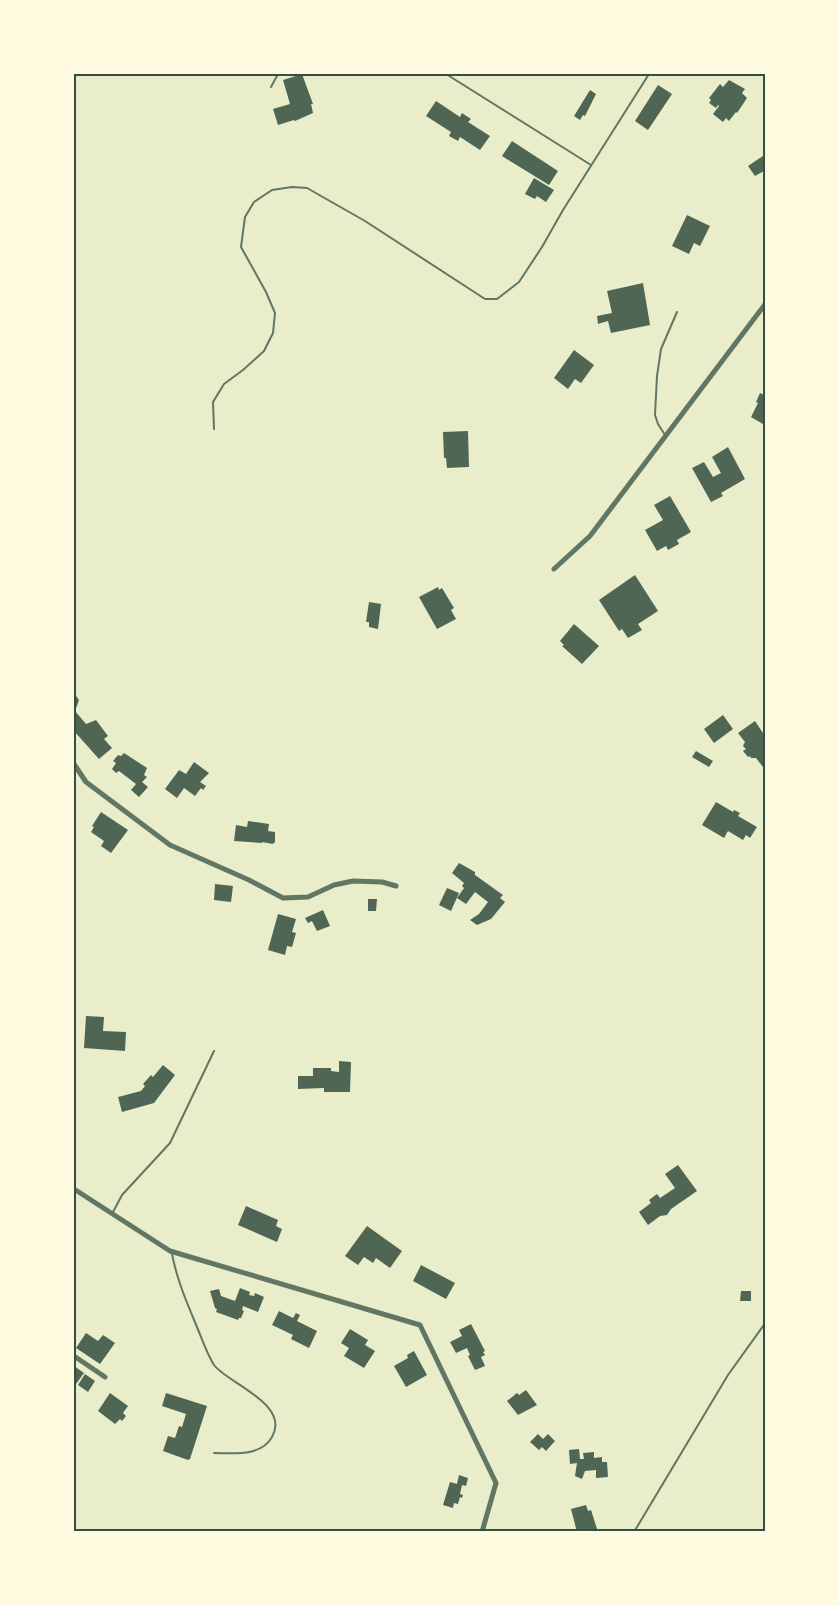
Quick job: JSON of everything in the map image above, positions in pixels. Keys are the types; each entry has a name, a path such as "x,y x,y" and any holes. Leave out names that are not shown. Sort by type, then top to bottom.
{"street":[{"path":"554,569 590,536 765,303"},
{"path":"74,764 86,782 170,845 249,880 283,898 308,897 334,885 352,881 382,882 396,886"},
{"path":"74,1190 172,1251 420,1325 496,1483 482,1532"},
{"path":"74,1356 105,1377"}],"lane":[{"path":"271,87 278,74"},
{"path":"446,74 591,165"},
{"path":"214,429 213,402 224,384 264,351 273,333 275,313 241,247 245,217 254,202 272,190 292,187 307,188 365,221 485,299 497,299 519,282 649,74"},
{"path":"665,435 655,415 657,376 661,349 677,312"},
{"path":"112,1214 122,1195 170,1143 214,1051"},
{"path":"172,1251 176,1279 215,1366 257,1397 271,1411 275,1428 272,1437 262,1449 248,1453 214,1453"},
{"path":"634,1532 728,1375 765,1322"}],"building":[{"path":"302,74 313,104 311,104 313,113 278,125 273,109 290,104 283,80"},
{"path":"729,80 745,89 742,93 747,98 729,121 726,118 723,122 713,114 719,106 716,108 709,103 711,100 709,98 720,84 723,87"},
{"path":"658,85 672,94 648,130 635,121"},
{"path":"590,90 596,94 585,116 583,115 580,120 574,116"},
{"path":"436,101 460,117 462,113 471,119 468,122 490,136 480,150 460,137 458,141 449,136 451,132 426,116"},
{"path":"512,141 558,171 549,185 502,156"},
{"path":"766,154 766,170 755,176 748,166"},
{"path":"534,178 554,190 546,202 537,196 535,199 525,194"},
{"path":"687,215 710,226 700,246 694,243 689,254 672,246"},
{"path":"643,283 650,325 611,333 608,321 598,324 597,316 612,313 607,291"},
{"path":"574,350 594,365 581,383 575,379 568,389 554,378"},
{"path":"760,393 766,396 766,422 764,421 763,424 751,417"},
{"path":"468,431 469,467 447,468 446,458 444,458 443,432"},
{"path":"728,447 745,479 721,493 723,496 711,502 692,468 704,462 713,477 721,473 712,457"},
{"path":"670,496 691,532 677,540 679,544 668,550 666,546 657,551 645,530 663,520 654,505"},
{"path":"635,575 658,611 638,624 642,630 628,638 622,629 619,631 599,600"},
{"path":"438,587 439,590 442,588 454,608 451,610 456,619 437,629 419,597"},
{"path":"369,602 381,604 378,629 369,627 369,622 366,622"},
{"path":"574,624 599,646 582,664 562,646 564,645 560,641"},
{"path":"74,693 79,700 75,711 86,724 96,720 108,736 104,739 112,748 99,759 74,731"},
{"path":"723,715 733,729 714,743 704,729"},
{"path":"755,721 765,736 766,765 763,767 756,758 748,757 743,751 746,749 743,746 745,742 738,733"},
{"path":"696,751 713,761 709,767 692,757"},
{"path":"124,753 147,768 144,775 147,777 142,782 148,787 139,797 131,790 136,784 119,771 116,773 112,769 116,763 113,761 118,755 121,756"},
{"path":"194,762 209,773 200,782 206,786 203,790 201,788 195,796 184,788 177,798 165,789 179,770 186,774"},
{"path":"716,802 733,812 734,810 740,813 738,816 757,827 750,838 746,835 743,840 728,831 724,838 702,825"},
{"path":"101,812 128,830 111,853 101,846 104,841 91,832"},
{"path":"248,821 269,824 268,831 275,832 275,842 273,844 234,841 236,825 247,827"},
{"path":"459,863 475,872 475,875 503,895 500,898 505,902 491,919 477,925 470,920 479,914 488,902 475,892 466,904 457,898 464,888 462,886 464,883 452,873"},
{"path":"215,884 233,886 231,902 214,900"},
{"path":"447,888 459,893 451,911 439,905"},
{"path":"368,899 377,899 376,911 368,911"},
{"path":"323,910 330,926 317,931 312,921 308,923 305,918"},
{"path":"278,914 296,919 292,932 296,933 292,947 287,946 285,955 268,950"},
{"path":"86,1016 104,1017 103,1031 126,1032 125,1051 84,1048"},
{"path":"339,1061 351,1062 350,1092 324,1092 324,1088 298,1089 298,1076 313,1076 313,1068 331,1068 331,1071 339,1072"},
{"path":"163,1065 175,1075 154,1103 122,1112 118,1097 141,1091 145,1086 143,1084 151,1075 153,1077"},
{"path":"678,1165 697,1191 671,1209 667,1215 660,1216 648,1225 639,1212 651,1203 649,1200 657,1194 660,1198 675,1188 665,1174"},
{"path":"246,1206 278,1220 276,1226 282,1229 277,1242 238,1225"},
{"path":"367,1226 402,1251 390,1268 376,1258 373,1263 364,1257 358,1265 345,1256"},
{"path":"421,1265 455,1283 446,1299 413,1281"},
{"path":"240,1288 250,1292 249,1295 254,1296 255,1293 264,1297 258,1312 243,1306 244,1311 238,1320 216,1312 210,1291 219,1289 221,1296 235,1301"},
{"path":"741,1291 751,1291 751,1301 740,1301"},
{"path":"279,1311 293,1318 296,1313 300,1315 297,1321 317,1331 309,1348 291,1339 293,1335 272,1325"},
{"path":"471,1324 485,1351 483,1352 485,1355 481,1357 485,1366 475,1370 467,1348 456,1353 450,1342 462,1336 459,1330"},
{"path":"350,1329 368,1340 365,1345 375,1351 364,1368 344,1356 349,1348 341,1343"},
{"path":"86,1333 98,1341 103,1335 115,1343 100,1364 76,1348"},
{"path":"414,1351 427,1375 406,1387 394,1366 408,1358 407,1355"},
{"path":"74,1366 84,1373 76,1384 74,1382"},
{"path":"85,1374 95,1381 88,1392 78,1385"},
{"path":"526,1390 537,1405 518,1415 507,1401 517,1393 519,1395"},
{"path":"110,1393 128,1406 123,1413 126,1416 115,1424 98,1411"},
{"path":"166,1393 207,1406 188,1460 163,1451 168,1436 175,1438 186,1414 162,1406"},
{"path":"538,1434 543,1439 548,1434 555,1441 546,1451 542,1447 539,1450 530,1442"},
{"path":"579,1449 580,1459 584,1459 583,1453 594,1452 594,1458 602,1457 602,1462 607,1462 608,1477 596,1478 596,1470 585,1471 582,1479 575,1476 577,1463 570,1464 569,1450"},
{"path":"459,1475 468,1478 466,1486 462,1485 460,1494 463,1495 462,1498 460,1497 458,1504 454,1503 453,1508 443,1505 450,1482 457,1484"},
{"path":"586,1505 588,1511 591,1510 598,1532 577,1532 571,1509"}]}
